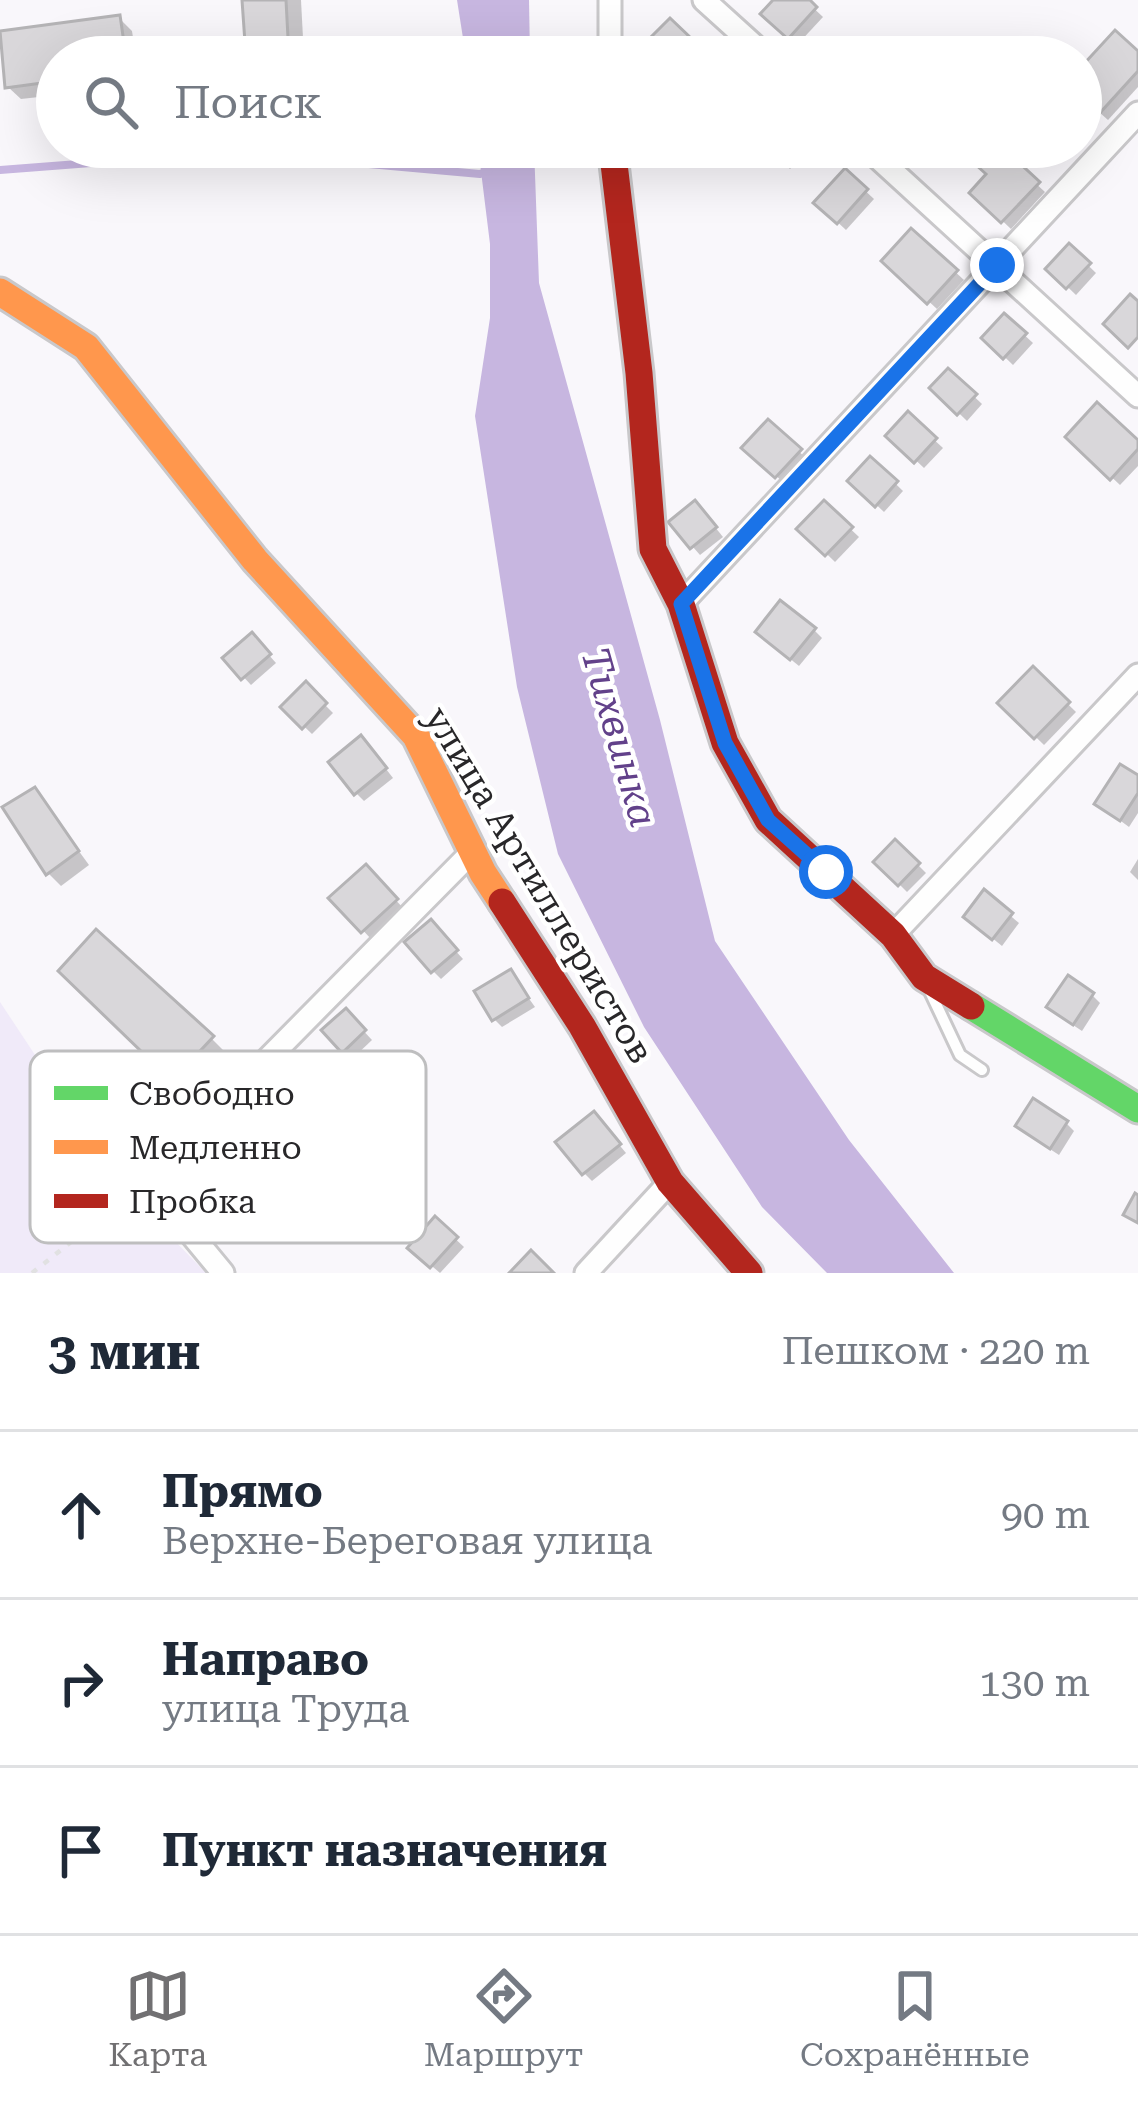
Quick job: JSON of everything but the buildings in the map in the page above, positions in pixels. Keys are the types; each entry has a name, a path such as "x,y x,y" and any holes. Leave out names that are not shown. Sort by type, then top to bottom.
{"street":[{"path":"610,0 610,36"},
{"path":"704,0 744,36"},
{"path":"1102,152 1138,113"},
{"path":"615,168 639,373 653,550 681,604 725,743 768,820 893,935 924,976 1138,1109"},
{"path":"889,168 1138,396"},
{"path":"681,604 1087,168"},
{"name":"улица Артиллеристов","path":"0,292 86,347 255,560 416,736 483,873 582,1026 670,1182 748,1273"},
{"path":"893,935 1138,675"},
{"path":"275,1051 474,850"},
{"path":"586,1273 670,1182"},
{"path":"198,1243 223,1273"}],"lane":[{"path":"924,976 960,1055 982,1070"}],"path":[{"path":"32,1273 70,1243"}],"shaded area":[{"path":"0,1002 32,1051 30,1243 177,1243 206,1273 0,1273"}],"water":[{"path":"457,0 529,0 530,36 463,36"},
{"name":"Тихвинка","path":"481,168 535,168 539,283 660,720 715,941 849,1140 954,1273 827,1273 762,1207 644,1027 558,854 517,687 475,416 490,318 490,244"}],"waterway":[{"path":"0,170 36,167"},
{"path":"413,168 488,171"}],"traffic: fast":[{"path":"971,1006 1138,1109"}],"traffic: slow":[{"path":"0,292 86,347 255,560 416,736 502,902"}],"traffic: jam":[{"path":"615,168 639,373 653,549 681,604 725,743 768,820 893,935 924,977 971,1006"},
{"path":"502,902 582,1026 670,1182 749,1273"}],"route":[{"path":"826,872 768,820 725,743 681,604 997,265"}]}
